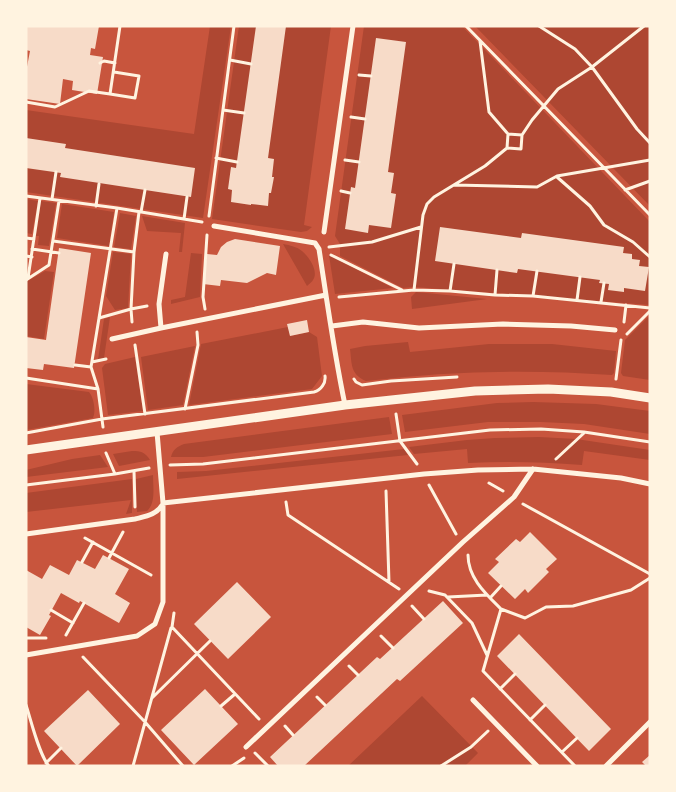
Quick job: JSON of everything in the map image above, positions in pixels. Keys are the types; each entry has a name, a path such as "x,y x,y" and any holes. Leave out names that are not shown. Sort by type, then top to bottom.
{"street":[{"path":"324,232 353,26"},
{"path":"214,226 315,243 319,249 337,369 345,405"},
{"path":"161,328 159,304 166,254"},
{"path":"112,339 206,318 327,296"},
{"path":"332,326 364,322 419,328 503,324 571,326 615,330"},
{"path":"26,451 345,405 475,391 548,389 611,392 650,398"},
{"path":"26,655 138,636 155,624 163,602 163,503 157,432"},
{"path":"246,747 463,542 514,498 533,469"},
{"path":"163,503 385,478 478,470 546,470 621,478 650,484"},
{"path":"26,534 135,519 153,514 160,509 163,503"},
{"path":"473,700 537,766"},
{"path":"606,766 650,722"}],"path":[{"path":"110,94 120,26"},
{"path":"26,196 208,223 234,26"},
{"path":"466,26 650,215"},
{"path":"538,26 575,49 592,67 636,128 650,143"},
{"path":"414,290 421,227 427,204 434,197 485,166 507,148 521,149 522,135 558,89 592,67 644,26"},
{"path":"480,40 489,112 508,134 507,148"},
{"path":"230,60 251,64"},
{"path":"100,63 104,61 115,63"},
{"path":"26,102 55,107 89,91 135,98 139,76 114,72"},
{"path":"355,74 371,76"},
{"path":"223,110 244,113"},
{"path":"349,117 365,119"},
{"path":"508,134 522,135"},
{"path":"216,158 237,162"},
{"path":"343,159 359,162"},
{"path":"454,186 537,187 557,176 650,160"},
{"path":"52,200 56,172"},
{"path":"557,176 590,206 604,225 633,242 650,257"},
{"path":"625,190 650,181"},
{"path":"96,206 100,184"},
{"path":"145,190 134,252 131,310 145,414"},
{"path":"184,219 187,197"},
{"path":"27,280 40,198"},
{"path":"27,280 49,265 59,201"},
{"path":"102,420 98,388 91,367 117,208"},
{"path":"319,249 372,242 421,227"},
{"path":"185,409 198,345 197,333 206,318 203,297 207,232"},
{"path":"26,238 34,239"},
{"path":"53,241 134,252"},
{"path":"32,249 59,253"},
{"path":"319,249 402,291"},
{"path":"26,256 32,257"},
{"path":"450,291 454,264"},
{"path":"495,295 498,270"},
{"path":"533,296 537,271"},
{"path":"577,300 580,278"},
{"path":"601,302 604,283"},
{"path":"327,296 414,290 450,291 601,302 650,309"},
{"path":"99,318 152,305"},
{"path":"621,340 650,309"},
{"path":"92,362 106,360"},
{"path":"75,364 91,367"},
{"path":"26,433 102,420 314,392 319,390 323,384 325,371 350,367 354,381 362,385"},
{"path":"26,378 98,388"},
{"path":"394,399 400,441 424,474 447,518 463,542"},
{"path":"26,485 115,474 161,466 204,464 490,430 541,429 584,432 650,442"},
{"path":"546,470 584,432"},
{"path":"134,470 135,519"},
{"path":"478,470 483,480 521,503 650,574"},
{"path":"385,478 389,583"},
{"path":"284,490 288,515 408,594"},
{"path":"108,558 123,532"},
{"path":"83,537 163,581"},
{"path":"82,562 92,542"},
{"path":"470,550 469,564 477,585 501,609 525,618 546,607 573,606 631,590 650,578"},
{"path":"448,597 488,596 502,586"},
{"path":"428,591 448,597 472,624 487,656"},
{"path":"65,637 84,603"},
{"path":"133,766 172,627 173,605"},
{"path":"412,606 424,618"},
{"path":"501,609 483,671 575,766"},
{"path":"51,610 73,623"},
{"path":"172,627 267,727"},
{"path":"380,635 392,648"},
{"path":"26,638 55,637"},
{"path":"152,699 210,641"},
{"path":"74,647 145,722 183,766"},
{"path":"348,665 358,675"},
{"path":"500,689 515,674"},
{"path":"221,706 235,694"},
{"path":"316,695 325,705"},
{"path":"26,705 47,764 61,748"},
{"path":"530,720 545,705"},
{"path":"441,766 472,747 496,724"},
{"path":"284,725 294,735"},
{"path":"562,752 577,738"},
{"path":"255,752 268,766"}],"shaded area":[{"path":"210,26 231,26 203,218 26,192 26,110 194,134"},
{"path":"239,26 331,26 304,225 312,227 307,231 301,232 212,219"},
{"path":"364,26 463,27 650,222 650,305 414,287 403,288 340,256 340,244 335,236"},
{"path":"475,26 650,26 650,206"},
{"path":"26,199 38,201 32,234 26,233"},
{"path":"41,201 56,203 49,246 38,245 39,236 36,236"},
{"path":"62,204 114,212 109,246 57,238"},
{"path":"120,213 136,216 131,249 114,247"},
{"path":"142,216 185,223 182,252 179,252 181,233 147,231"},
{"path":"283,244 300,250 310,260 315,276 313,281 307,286"},
{"path":"113,252 131,254 128,308 115,310 106,296"},
{"path":"191,253 202,254 200,297 171,304 171,300 185,297"},
{"path":"329,255 393,288 335,294"},
{"path":"45,271 54,272 44,339 26,336 26,282"},
{"path":"416,292 487,299 412,309 411,297"},
{"path":"650,315 650,380 623,376 621,373 625,340"},
{"path":"110,317 104,358 98,360 104,319"},
{"path":"288,327 290,336 309,332 317,337 322,376 312,389 189,405 201,344"},
{"path":"408,342 410,352 489,344 552,344 616,351 614,373 612,375 489,372 366,381 354,372 350,349"},
{"path":"195,346 183,405 148,410 141,357"},
{"path":"135,357 143,411 108,415 102,368 105,364"},
{"path":"26,384 89,392 94,405 93,418 26,430"},
{"path":"497,403 596,404 650,411 650,434 584,424 541,422 488,422 405,432 402,415"},
{"path":"389,417 392,434 203,457 171,457 176,449 184,444"},
{"path":"539,437 576,439 650,450 650,460 584,451 582,465 525,462 468,463 467,449 414,454 409,447 467,440"},
{"path":"404,449 408,455 177,479 177,472 206,471"},
{"path":"132,451 142,452 150,460 119,466 113,454"},
{"path":"100,455 108,467 26,477 26,470 72,459"},
{"path":"153,475 152,504 147,511 137,512 136,479"},
{"path":"132,479 132,513 126,514 131,500 26,512 26,493"},
{"path":"422,696 478,753 465,766 348,766"}],"building":[{"path":"26,26 99,26 95,49 91,48 90,55 103,57 97,94 72,90 73,81 63,79 60,104 26,99 26,72 30,51 26,50"},
{"path":"256,26 286,26 268,158 274,159 272,177 274,177 271,193 269,193 268,206 231,202 232,190 228,189 231,167 236,168"},
{"path":"376,38 406,42 388,172 394,173 391,193 396,194 391,228 369,225 368,233 345,229 351,187 355,188"},
{"path":"26,138 66,144 65,148 195,168 191,197 60,177 61,173 26,168"},
{"path":"440,227 521,238 522,233 624,247 623,253 632,254 632,259 640,260 639,266 649,267 645,291 624,288 624,292 608,290 609,284 599,283 600,280 518,269 517,273 435,261"},
{"path":"235,239 280,246 276,275 267,273 247,283 221,280 220,286 203,284 207,254 217,255 221,247"},
{"path":"59,248 91,253 74,368 44,364 43,370 26,368 26,337 46,340"},
{"path":"307,320 309,332 290,336 287,324"},
{"path":"530,532 557,559 546,569 549,572 528,593 525,589 515,599 488,573 499,562 495,559 516,539 520,542"},
{"path":"103,555 129,569 115,594 130,603 119,623 80,601 79,603 61,593 40,635 26,627 26,570 42,579 50,565 69,575 77,560 95,569"},
{"path":"237,582 271,617 228,659 194,624"},
{"path":"443,601 463,623 400,681 397,679 304,766 278,766 270,757 377,657 380,659"},
{"path":"519,634 611,729 589,751 497,656"},
{"path":"205,689 238,724 194,765 161,730"},
{"path":"88,690 120,724 77,766 44,731"},
{"path":"650,755 650,766 646,766 642,762"}]}
